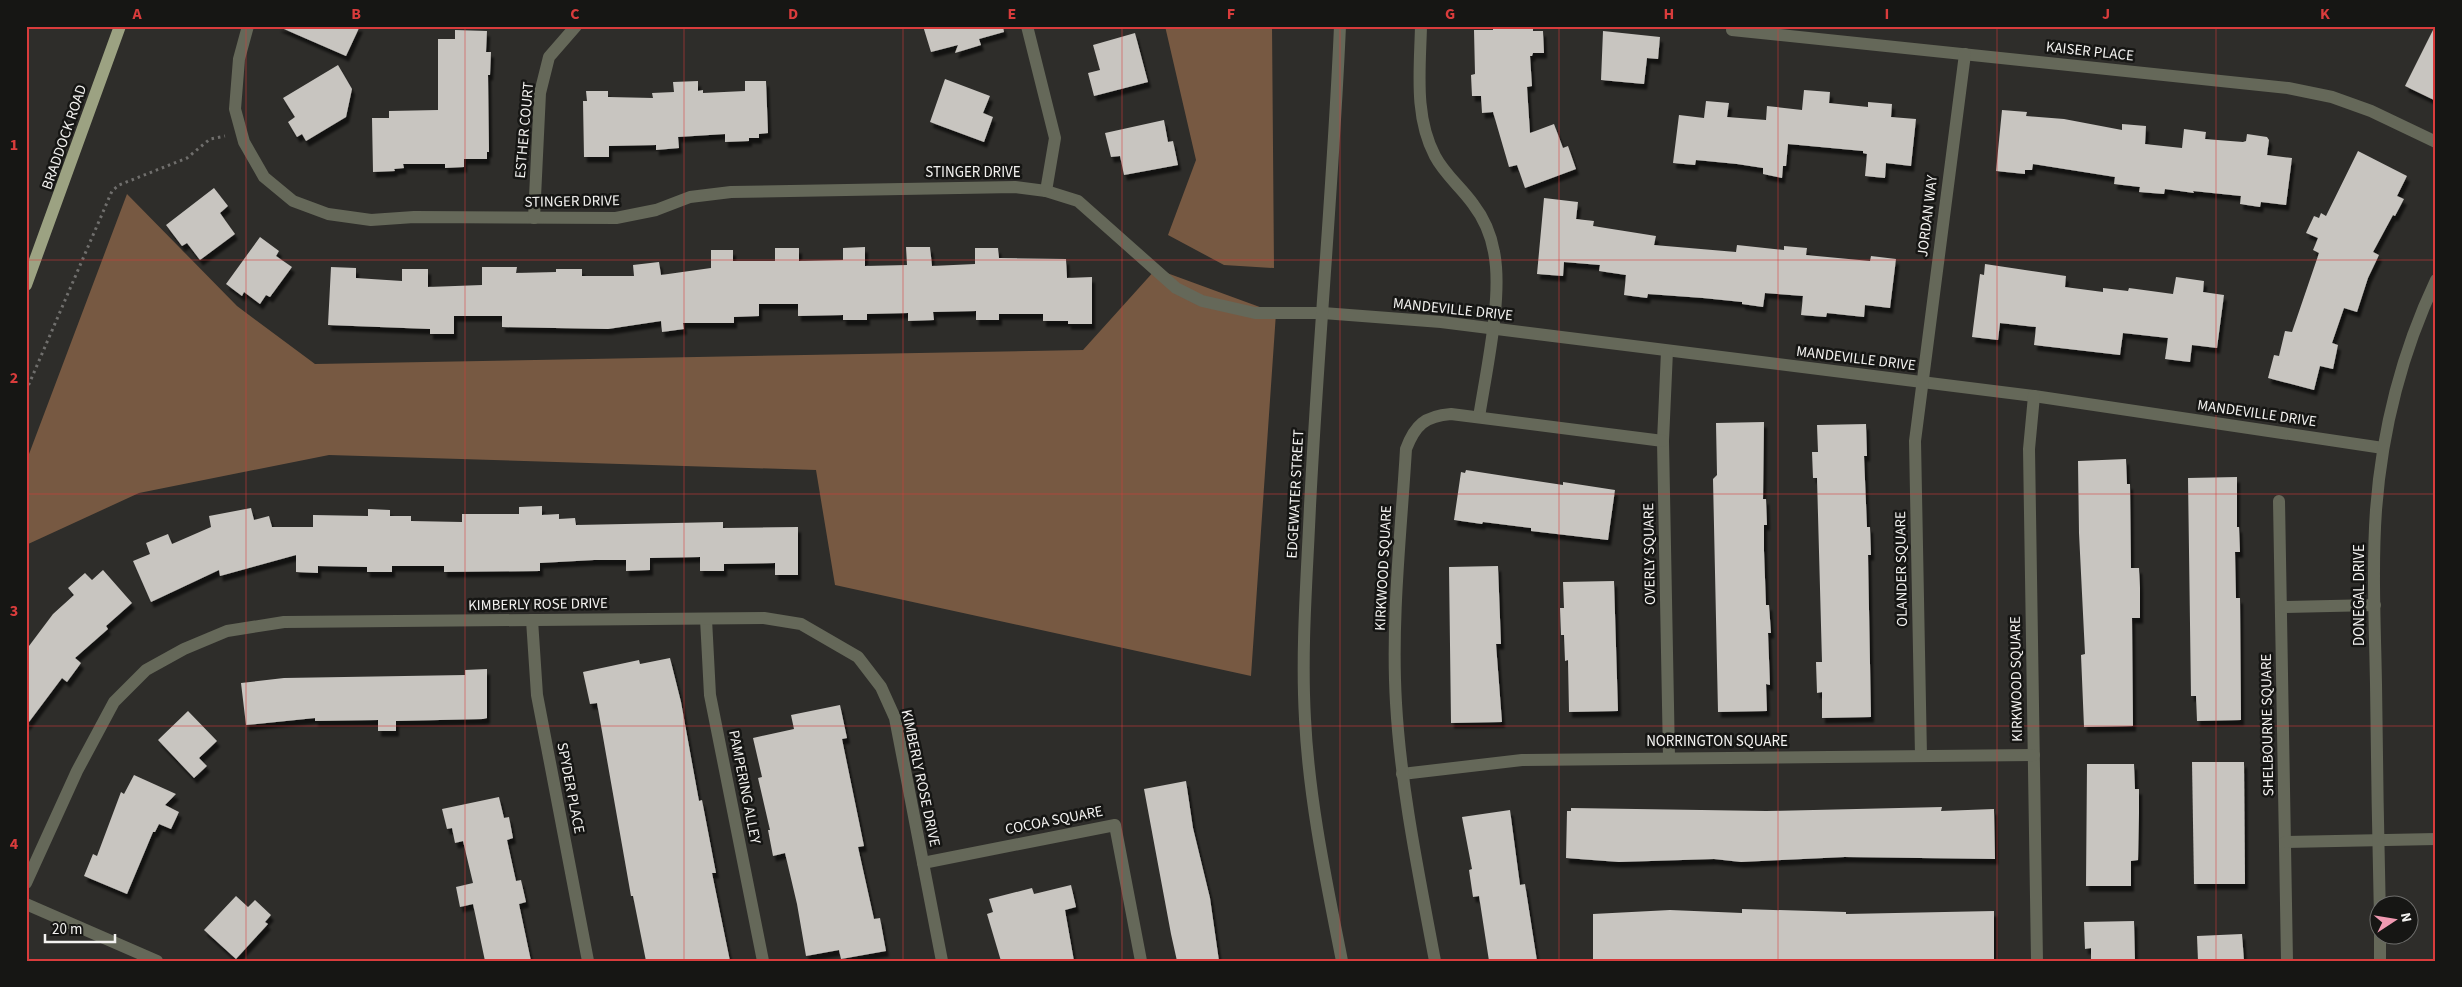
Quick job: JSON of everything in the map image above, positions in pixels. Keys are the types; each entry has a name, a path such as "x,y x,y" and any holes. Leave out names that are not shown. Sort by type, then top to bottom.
{"main road":[{"name":"BRADDOCK ROAD","path":"26,286 120,26"}],"street":[{"name":"STINGER DRIVE","path":"248,26 239,59 235,109 244,142 264,177 293,201 328,214 371,220 414,217 616,218 656,210 690,197 731,192 1015,187 1046,191 1078,201 1176,288 1202,301 1255,313 1323,313"},
{"name":"ESTHER COURT","path":"534,218 540,93 549,57 576,26"},
{"path":"1026,26 1055,138 1046,191"},
{"name":"EDGEWATER STREET","path":"1340,26 1335,139 1313,450 1304,645 1305,719 1319,843 1342,961"},
{"path":"1421,26 1420,104 1425,132 1436,157 1450,178 1473,204 1486,226 1494,252 1497,278 1480,418"},
{"name":"KAISER PLACE","path":"1732,30 2297,90 2332,97 2370,110 2436,142"},
{"name":"JORDAN WAY","path":"1922,382 1965,54"},
{"name":"DONEGAL DRIVE","path":"2379,894 2375,605 2376,511 2383,448 2402,365 2423,308 2436,280"},
{"name":"MANDEVILLE DRIVE","path":"1323,313 1440,322 2034,396 2383,448"},
{"name":"OVERLY SQUARE","path":"1667,351 1663,440 1669,757"},
{"name":"OLANDER SQUARE","path":"1921,756 1916,440 1922,382"},
{"name":"KIRKWOOD SQUARE","path":"2034,396 2028,449 2037,961"},
{"name":"KIRKWOOD SQUARE","path":"1435,961 1402,774 1396,702 1395,627 1406,450 1412,434 1424,421 1438,415 1451,414 1663,440"},
{"name":"SHELBOURNE SQUARE","path":"2279,501 2287,961"},
{"path":"2281,607 2375,605"},
{"name":"KIMBERLY ROSE DRIVE","path":"26,883 77,771 114,702 146,670 184,649 227,631 284,622 764,618 801,624 858,657 881,687 895,718 942,961"},
{"name":"PAMPERING ALLEY","path":"706,619 710,695 764,961"},
{"name":"SPYDER PLACE","path":"532,620 537,695 588,961"},
{"name":"NORRINGTON SQUARE","path":"1402,774 1522,760 1669,757 2034,755"},
{"name":"COCOA SQUARE","path":"923,863 1115,825 1141,961"},
{"path":"2285,842 2436,839"},
{"path":"26,904 157,961"},
{"path":"2380,944 2380,961"}],"path":[{"path":"26,391 112,191 119,185 187,158 210,140 241,132"}],"shaded area":[{"path":"1165,26 1272,26 1274,268 1224,265 1168,235 1196,160"},
{"path":"127,194 237,306 315,364 1083,350 1156,269 1276,313 1251,676 835,585 816,470 329,455 139,493 26,545 26,462"}],"building":[{"path":"277,26 360,26 346,56"},
{"path":"923,26 1003,26 1004,32 979,39 981,45 955,53 958,45 931,52"},
{"path":"1493,26 1533,26 1533,31 1543,31 1544,53 1533,53 1530,56 1532,86 1527,87 1530,133 1554,124 1563,148 1568,146 1576,169 1525,188 1517,165 1509,167 1493,112 1482,113 1481,96 1472,96 1471,75 1475,74 1474,30 1493,30"},
{"path":"2436,26 2436,101 2405,86"},
{"path":"455,30 487,31 486,52 491,52 490,75 488,75 489,152 487,152 487,159 464,159 464,167 445,168 445,164 403,164 404,168 394,169 395,171 373,172 372,118 389,118 389,111 438,110 438,39 455,39"},
{"path":"1603,31 1660,37 1658,59 1647,58 1644,84 1601,80"},
{"path":"1135,33 1148,82 1094,96 1088,73 1100,70 1093,45"},
{"path":"338,65 352,89 346,117 306,141 302,134 297,137 288,122 295,117 283,98"},
{"path":"945,79 990,96 983,113 993,117 984,142 930,122"},
{"path":"698,81 698,91 703,90 703,93 745,91 745,81 766,81 768,133 759,134 759,138 749,138 749,141 725,142 725,134 678,137 679,148 656,150 656,145 609,146 609,157 584,157 583,101 587,101 586,91 608,91 608,97 653,98 652,93 674,92 673,82"},
{"path":"1804,90 1830,92 1829,103 1868,107 1868,102 1892,104 1891,117 1916,119 1911,166 1886,163 1885,178 1865,176 1867,154 1863,153 1863,151 1788,144 1786,166 1783,166 1782,178 1763,174 1763,168 1737,164 1696,160 1695,165 1673,163 1679,115 1704,118 1706,101 1729,103 1727,117 1766,120 1767,106 1802,110"},
{"path":"2002,110 2027,112 2026,116 2064,119 2122,130 2122,124 2146,126 2145,144 2182,148 2184,129 2206,132 2205,139 2243,142 2246,141 2247,134 2267,137 2269,140 2267,155 2292,158 2286,205 2261,202 2260,207 2240,204 2241,196 2193,191 2194,193 2165,189 2164,194 2139,192 2140,187 2114,184 2115,177 2033,164 2032,170 2025,170 2025,174 1996,171"},
{"path":"1164,120 1168,142 1173,141 1178,165 1124,175 1120,156 1111,157 1105,133"},
{"path":"2358,151 2407,176 2397,196 2404,199 2373,252 2379,255 2368,278 2357,312 2344,308 2332,343 2338,345 2333,369 2320,366 2314,390 2268,378 2274,355 2279,356 2285,331 2292,332 2319,253 2313,250 2318,238 2306,233 2314,216 2319,218 2321,213 2326,216"},
{"path":"214,188 228,206 220,213 235,234 200,260 187,243 182,246 166,225"},
{"path":"1544,198 1578,202 1576,219 1594,221 1593,226 1656,236 1654,245 1736,252 1737,245 1784,250 1784,246 1807,248 1806,255 1870,261 1871,256 1896,259 1890,308 1865,305 1864,317 1827,313 1826,317 1801,315 1803,296 1765,293 1763,307 1742,304 1742,302 1703,298 1648,294 1647,298 1624,295 1626,275 1599,271 1600,265 1564,262 1563,276 1537,274"},
{"path":"260,237 279,251 276,256 292,267 270,297 266,295 260,304 244,292 242,296 226,284"},
{"path":"865,247 865,266 907,265 906,247 930,247 932,266 975,264 975,248 998,248 999,258 1066,259 1067,278 1092,277 1092,324 1068,324 1068,321 1043,321 1043,314 999,314 999,320 976,320 976,311 933,312 934,320 908,321 908,313 867,314 867,320 843,320 843,315 798,316 798,304 759,304 759,316 734,317 734,323 683,323 684,329 662,332 661,321 608,329 502,327 502,316 454,316 454,334 430,334 430,329 328,325 331,267 356,268 356,278 402,281 402,269 428,269 428,287 482,285 482,267 517,267 516,273 556,272 556,269 582,269 582,276 634,276 633,265 659,262 661,275 711,268 711,250 733,250 733,261 775,261 775,248 799,248 799,261 843,260 843,248"},
{"path":"1985,264 2066,276 2065,287 2103,292 2103,288 2128,291 2129,288 2173,294 2176,277 2204,281 2203,292 2224,295 2217,348 2192,345 2190,362 2165,359 2168,338 2123,333 2120,355 2034,345 2036,327 2000,323 1998,340 1972,337 1980,274 1984,275"},
{"path":"1764,422 1763,499 1766,499 1767,525 1764,525 1764,551 1766,605 1769,605 1771,633 1768,633 1770,685 1766,684 1767,711 1718,712 1713,479 1717,475 1716,423"},
{"path":"1866,424 1867,456 1864,456 1867,527 1870,527 1871,555 1868,555 1871,717 1822,718 1822,692 1817,693 1816,662 1822,662 1817,478 1813,478 1812,452 1818,452 1817,425"},
{"path":"2126,459 2127,484 2130,484 2131,568 2139,568 2140,588 2140,618 2132,618 2133,726 2084,727 2081,655 2085,654 2079,533 2078,461"},
{"path":"1466,470 1563,485 1563,482 1615,490 1608,540 1531,531 1531,528 1454,520 1461,472 1465,473"},
{"path":"2237,477 2237,527 2239,527 2240,552 2235,552 2236,598 2240,598 2241,720 2197,721 2196,696 2191,696 2188,478"},
{"path":"542,506 542,515 559,514 559,519 575,518 576,525 723,522 723,528 798,527 798,575 775,575 775,563 724,564 724,571 700,571 700,557 650,558 650,570 626,571 626,560 594,560 540,563 540,571 444,572 444,566 392,566 392,572 367,572 367,567 318,566 318,573 296,572 296,555 220,576 219,570 151,602 133,561 150,554 146,543 168,534 172,544 211,527 209,516 251,508 254,520 269,516 272,527 313,527 313,515 368,516 368,509 390,510 390,516 411,516 411,521 462,522 462,514 519,514 519,507"},
{"path":"1498,566 1501,644 1496,644 1502,722 1451,723 1449,567"},
{"path":"103,570 132,603 106,626 108,629 75,658 81,663 67,682 62,678 26,726 26,650 53,614 74,595 68,588 85,573 92,580"},
{"path":"1614,581 1618,711 1569,712 1568,660 1565,661 1564,635 1561,635 1560,608 1564,608 1563,582"},
{"path":"670,658 681,702 699,801 702,800 716,873 712,873 730,961 646,961 633,896 631,896 597,703 590,704 583,672 639,660 640,664"},
{"path":"487,669 487,718 483,719 396,721 396,731 378,731 378,720 315,721 315,718 246,725 241,683 284,678 465,675 465,670"},
{"path":"840,705 847,738 842,739 864,846 858,847 874,919 880,918 886,951 841,959 839,950 806,956 797,904 785,853 773,856 768,830 770,830 758,778 762,777 753,738 794,729 791,715"},
{"path":"188,711 217,741 199,758 207,766 194,778 158,740"},
{"path":"2192,762 2244,762 2245,884 2194,884"},
{"path":"2087,764 2134,764 2135,789 2139,789 2138,860 2131,861 2131,886 2086,886"},
{"path":"134,775 176,794 165,805 179,812 171,829 159,824 155,832 153,832 127,894 84,876 93,854 97,856 121,792 124,794"},
{"path":"1186,781 1193,828 1210,898 1219,961 1177,961 1144,789"},
{"path":"499,797 504,818 509,817 513,838 507,840 516,881 521,880 526,902 519,904 531,961 485,961 473,904 460,907 456,887 473,883 463,841 455,843 452,828 447,829 442,809"},
{"path":"1942,807 1941,811 1994,809 1995,859 1845,857 1741,862 1714,859 1619,862 1566,858 1567,811 1571,811 1571,808 1766,811"},
{"path":"1510,810 1520,885 1525,884 1537,961 1489,961 1479,896 1473,897 1469,870 1472,869 1462,817"},
{"path":"1071,885 1076,907 1065,910 1074,961 1001,961 987,914 993,912 989,899 1032,888 1034,894"},
{"path":"236,896 248,907 255,900 271,915 265,922 268,924 236,959 204,930"},
{"path":"1742,909 1846,912 1846,914 1994,911 1994,959 1593,961 1593,914 1670,910 1742,913"},
{"path":"2134,921 2135,961 2091,961 2091,948 2085,949 2084,922"},
{"path":"2242,934 2244,961 2198,961 2197,936"}]}
